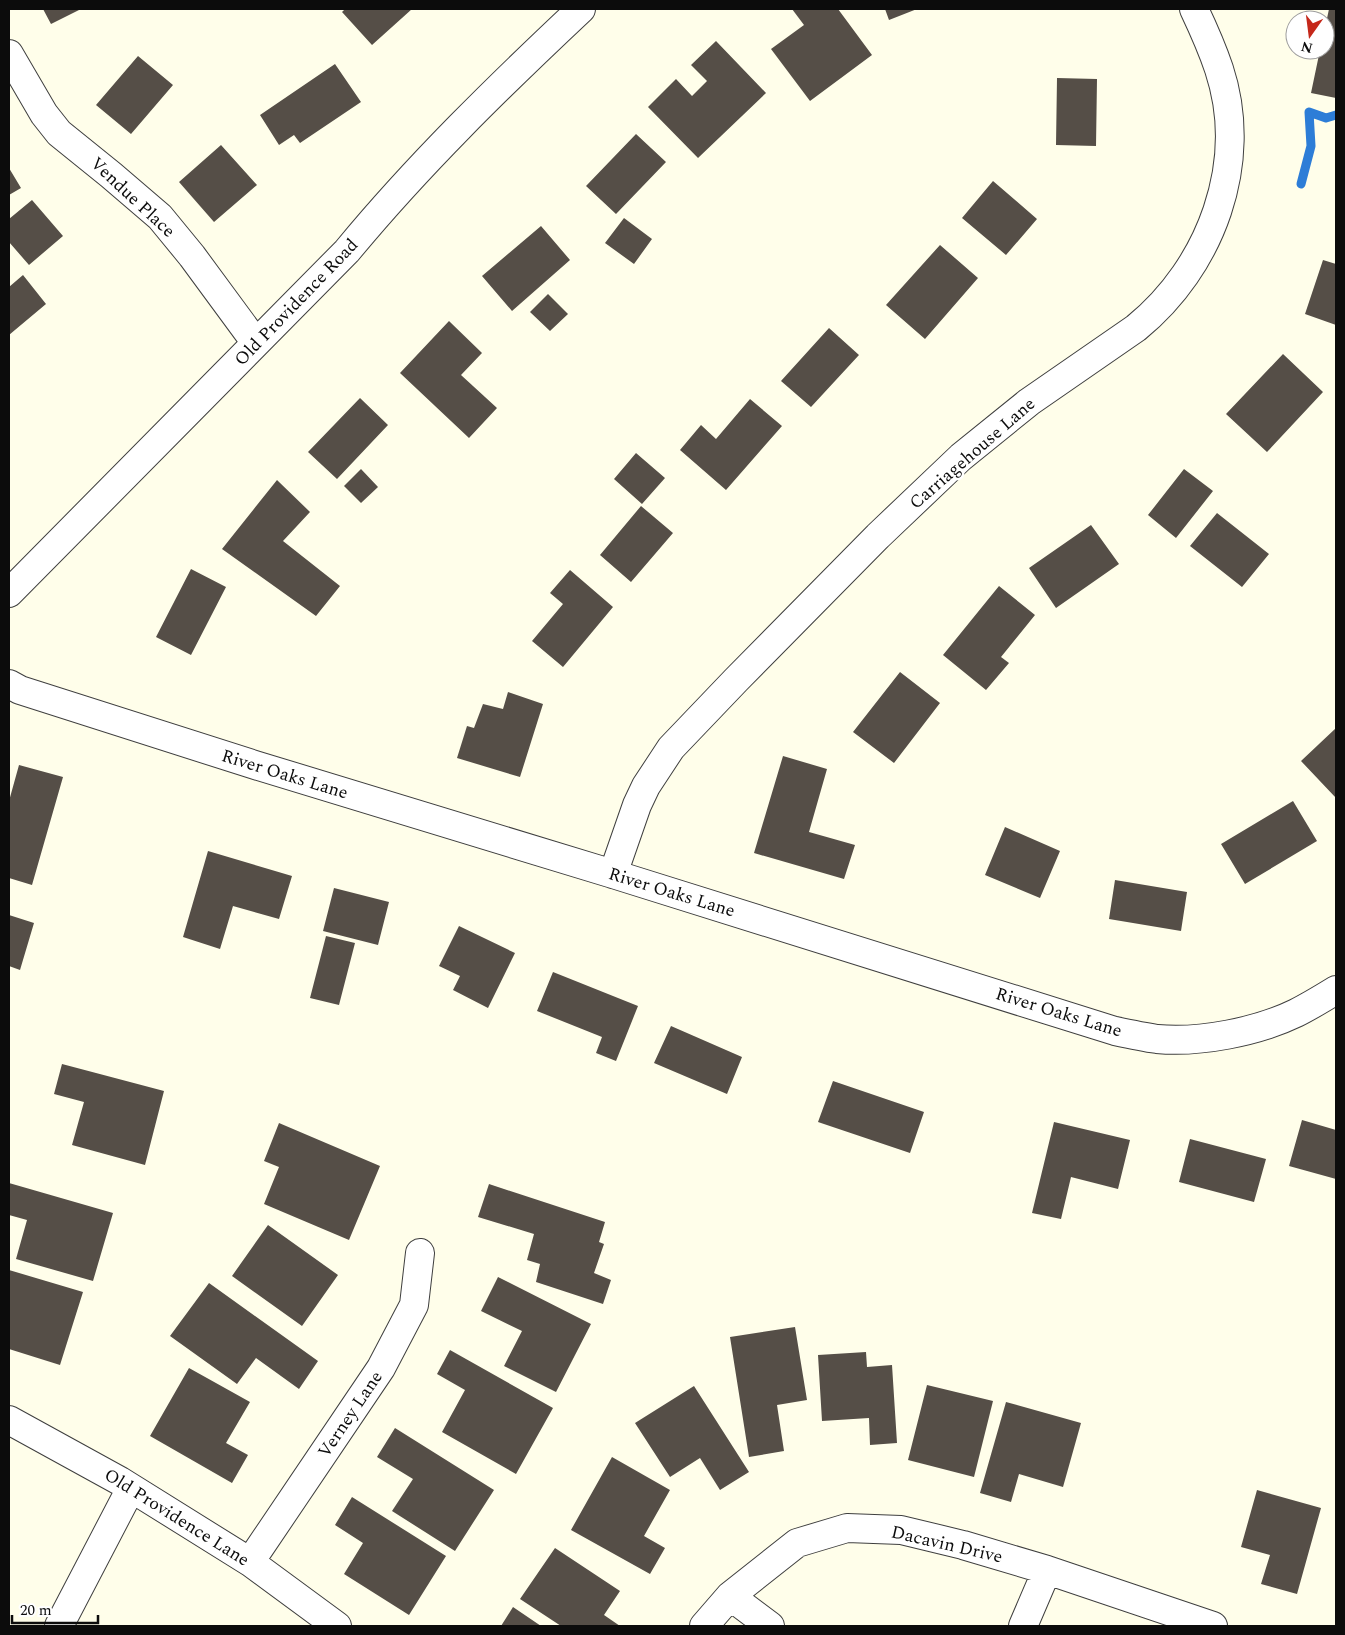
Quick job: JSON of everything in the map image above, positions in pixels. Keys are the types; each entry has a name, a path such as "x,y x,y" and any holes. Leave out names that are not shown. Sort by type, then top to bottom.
{"street":[{"name":"Old Providence Road","path":"9,593 346,252 385,205 526,60 581,9"},
{"name":"Carriagehouse Lane","path":"613,874 646,786 672,748 736,680 878,536 961,457 1029,402 1136,328 1152,315 1181,284 1204,246 1213,226 1225,184 1229,155 1228,112 1220,69 1194,9"},
{"name":"Vendue Place","path":"9,54 44,114 59,133 111,174 160,217 192,256 256,344"},
{"name":"River Oaks Lane","path":"9,684 20,690 255,765 613,874 1105,1028 1157,1039 1200,1039 1224,1036 1296,1013 1336,990"},
{"name":"Verney Lane","path":"250,1562 381,1368 414,1305 420,1253"},
{"name":"Old Providence Lane","path":"9,1420 131,1488 250,1562 337,1626"},
{"path":"59,1626 131,1488"},
{"name":"Dacavin Drive","path":"704,1626 730,1596 797,1543 847,1528 901,1530 963,1545 1047,1570 1213,1626"},
{"path":"1023,1626 1047,1570"},
{"path":"730,1596 770,1626"}],"building":[{"path":"43,9 81,9 51,24"},
{"path":"345,9 412,9 372,45 342,12"},
{"path":"792,9 838,9 872,55 810,101 771,49 804,25"},
{"path":"885,9 917,9 889,20"},
{"path":"1336,9 1336,98 1311,93 1318,60 1335,60 1335,10 1329,10"},
{"path":"716,41 766,93 698,158 648,107 676,79 692,96 707,81 691,65"},
{"path":"138,56 173,85 131,134 96,105"},
{"path":"335,64 361,102 300,143 294,135 279,145 260,115"},
{"path":"1057,78 1097,79 1096,146 1056,145"},
{"path":"636,134 666,162 616,214 586,186"},
{"path":"221,145 257,185 214,222 179,182"},
{"path":"9,168 21,188 9,195"},
{"path":"993,181 1037,219 1006,255 962,218"},
{"path":"32,200 63,236 29,265 9,242 9,219"},
{"path":"624,218 652,239 634,264 605,243"},
{"path":"541,226 570,260 512,311 482,276"},
{"path":"940,245 978,278 925,339 886,305"},
{"path":"1323,260 1336,264 1336,325 1305,314"},
{"path":"23,275 46,304 9,335 9,287"},
{"path":"548,294 568,314 550,331 530,312"},
{"path":"449,321 482,353 461,375 497,408 469,438 400,373"},
{"path":"829,328 859,355 811,407 781,381"},
{"path":"1283,354 1323,392 1267,452 1226,414"},
{"path":"360,398 388,425 337,479 308,452"},
{"path":"750,399 782,426 726,490 680,450 701,425 716,439"},
{"path":"636,453 665,478 642,504 614,479"},
{"path":"361,469 378,487 361,503 344,486"},
{"path":"1184,469 1213,491 1176,538 1148,515"},
{"path":"277,480 310,512 283,541 340,586 316,616 222,549"},
{"path":"641,506 673,533 631,582 600,555"},
{"path":"1217,513 1269,554 1242,587 1190,546"},
{"path":"1091,525 1119,564 1056,608 1029,568"},
{"path":"191,569 226,587 191,655 156,637"},
{"path":"570,570 613,607 563,667 532,641 563,604 550,593"},
{"path":"999,586 1035,615 1001,657 1009,663 986,690 943,655"},
{"path":"900,672 940,703 894,763 853,732"},
{"path":"508,692 543,704 520,777 457,758 467,726 474,728 483,704 503,709"},
{"path":"1336,728 1336,798 1301,761"},
{"path":"783,756 827,769 809,832 855,845 844,879 754,853"},
{"path":"19,765 63,777 32,885 9,878 9,801"},
{"path":"1293,801 1317,841 1245,884 1221,844"},
{"path":"1005,827 1060,851 1040,898 985,875"},
{"path":"208,851 292,876 279,919 233,906 220,949 183,937"},
{"path":"1115,880 1187,892 1181,931 1109,919"},
{"path":"334,888 389,902 378,945 323,931"},
{"path":"9,915 34,923 20,970 9,966"},
{"path":"459,926 515,953 488,1008 453,990 460,976 439,966"},
{"path":"326,936 355,943 339,1005 310,998"},
{"path":"553,972 638,1006 616,1061 596,1053 602,1037 537,1011"},
{"path":"671,1026 742,1057 727,1094 654,1063"},
{"path":"62,1064 164,1091 145,1165 72,1145 84,1102 54,1094"},
{"path":"833,1081 924,1112 910,1153 818,1122"},
{"path":"1302,1120 1336,1130 1336,1179 1289,1166"},
{"path":"1054,1122 1130,1140 1118,1189 1071,1177 1061,1219 1032,1213"},
{"path":"279,1123 380,1166 349,1240 264,1204 279,1167 264,1161"},
{"path":"1190,1139 1266,1159 1254,1202 1179,1182"},
{"path":"9,1183 113,1213 93,1281 16,1259 27,1220 9,1215"},
{"path":"489,1184 605,1222 599,1242 604,1244 594,1273 611,1280 603,1304 536,1282 540,1264 527,1260 534,1234 478,1217"},
{"path":"268,1225 338,1275 302,1326 232,1276"},
{"path":"9,1270 83,1292 60,1365 9,1349"},
{"path":"498,1277 591,1324 556,1392 504,1366 522,1331 481,1311"},
{"path":"209,1283 318,1361 299,1389 256,1358 237,1384 170,1336"},
{"path":"795,1327 807,1400 777,1405 784,1451 749,1457 730,1337"},
{"path":"450,1350 553,1408 516,1474 442,1432 465,1390 437,1374"},
{"path":"866,1352 867,1367 892,1365 897,1443 870,1445 869,1418 822,1421 818,1355"},
{"path":"189,1368 250,1402 226,1443 248,1455 232,1483 150,1436"},
{"path":"927,1385 993,1401 974,1477 908,1460"},
{"path":"694,1386 749,1472 720,1490 700,1458 670,1477 635,1423"},
{"path":"1006,1402 1081,1423 1063,1487 1019,1474 1011,1502 980,1493"},
{"path":"395,1428 494,1490 455,1551 392,1511 413,1479 377,1457"},
{"path":"612,1457 670,1490 644,1536 665,1548 650,1574 571,1530"},
{"path":"1257,1490 1321,1508 1297,1594 1261,1584 1270,1555 1241,1547"},
{"path":"352,1497 446,1556 409,1615 344,1574 363,1543 335,1525"},
{"path":"555,1548 620,1591 604,1615 620,1626 561,1626 520,1599"},
{"path":"513,1607 541,1626 501,1626"}],"waterway":[{"path":"1301,184 1311,146 1309,112 1326,118 1336,115"}]}
